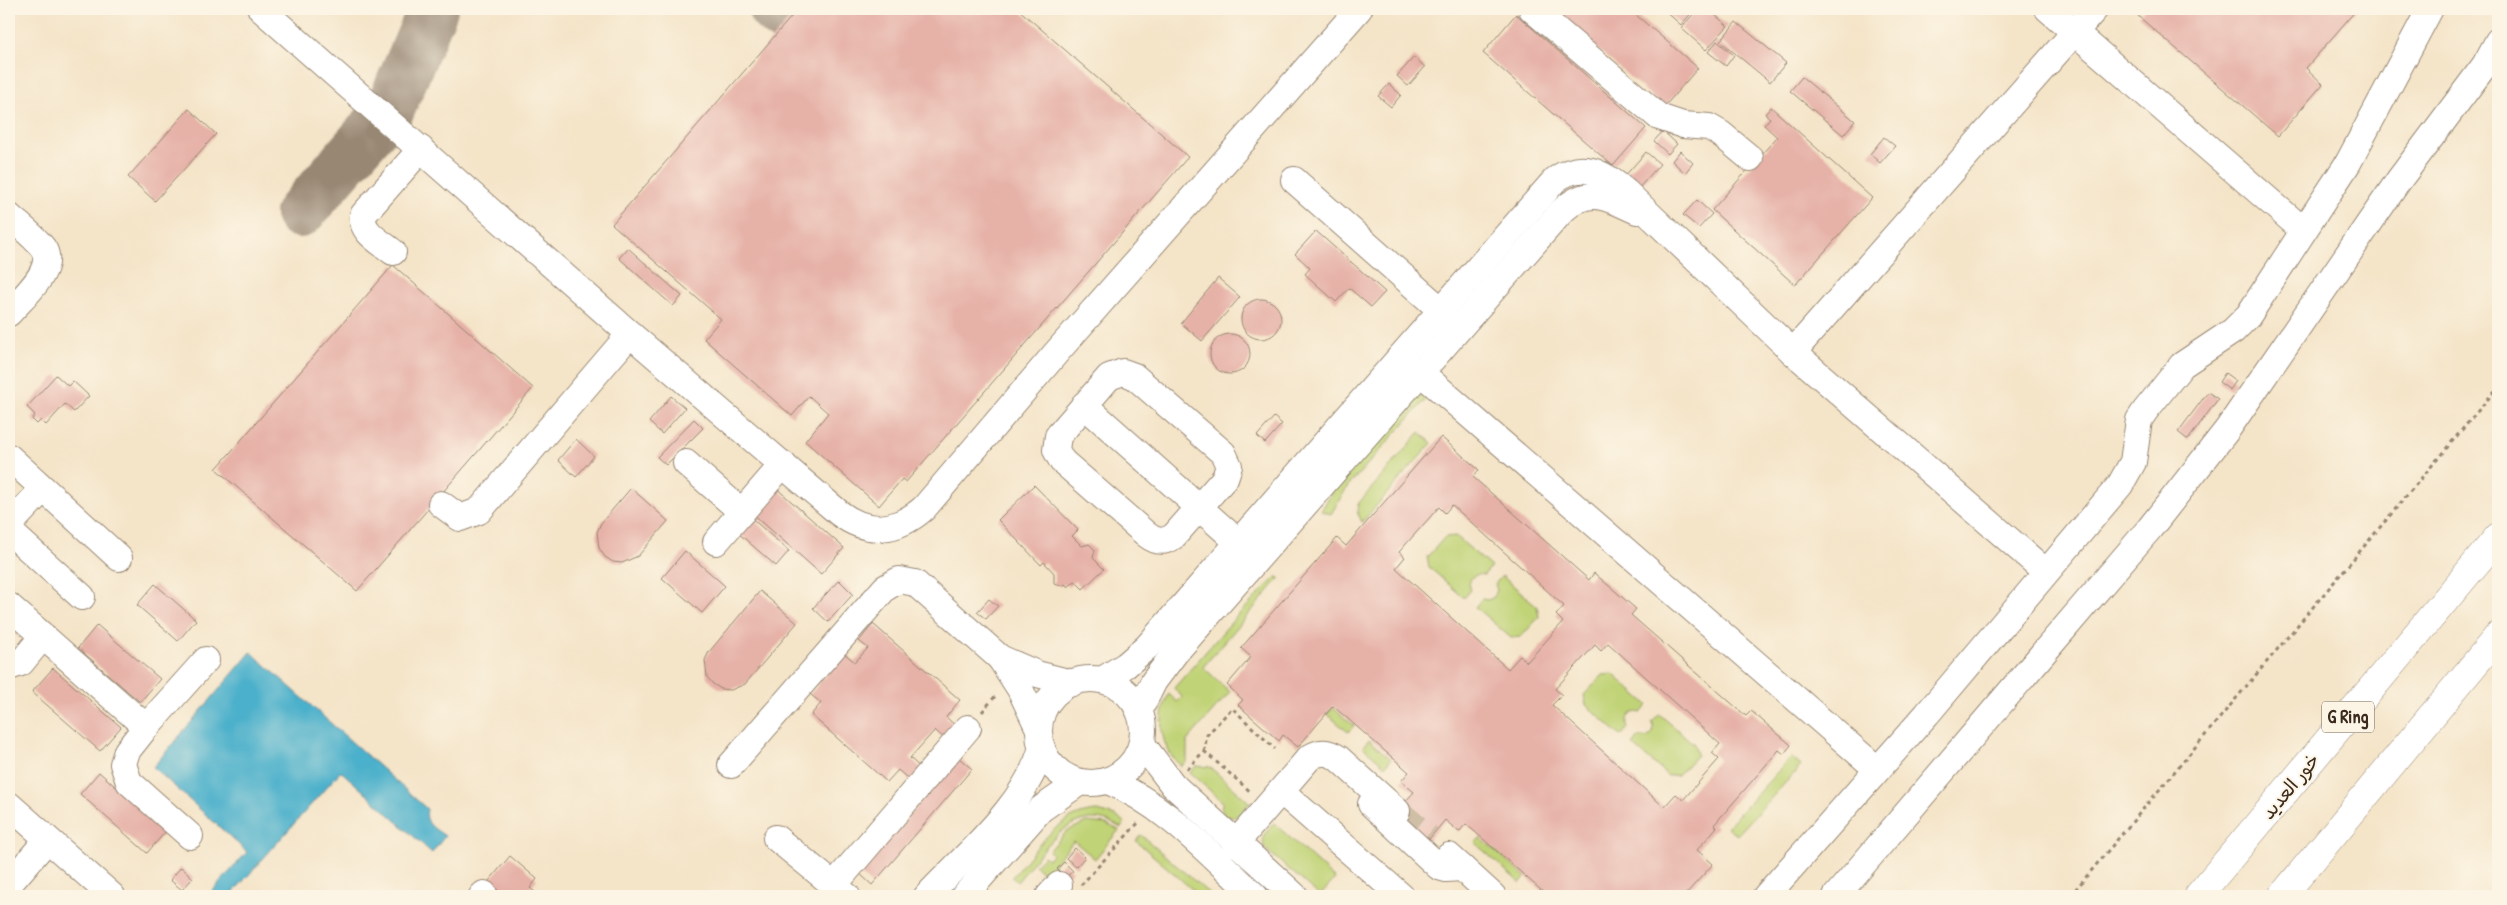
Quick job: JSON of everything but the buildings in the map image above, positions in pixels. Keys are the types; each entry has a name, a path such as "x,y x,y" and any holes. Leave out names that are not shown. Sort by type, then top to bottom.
{"highway":[{"name":"خور العديد","path":"2198,896 2498,537"},
{"path":"2282,896 2498,636"}],"street":[{"path":"261,9 630,334 839,513 857,524 877,529 890,528 914,517 942,488 1056,353 1359,9"},
{"path":"1532,9 1659,116 1683,125 1709,127 1721,134 1750,158"},
{"path":"2048,9 2303,230"},
{"path":"1793,352 2095,9"},
{"path":"1766,896 1878,769 2127,475 2133,462 2139,420 2144,411 2182,364 2241,324 2332,189 2360,143 2430,9"},
{"path":"1836,896 2150,528 2222,437 2264,379 2400,180 2485,65 2498,41"},
{"path":"392,252 363,226 363,215 421,149"},
{"path":"1102,680 1126,665 1147,647 1555,180 1570,171 1587,170 1606,176 1626,192 1793,352 2046,572"},
{"path":"1294,180 1441,310"},
{"path":"1139,711 1154,681 1175,654 1568,205 1584,198 1600,196 1649,216"},
{"path":"9,216 44,250 47,264 41,277 9,313"},
{"path":"441,504 460,518 479,511 630,334"},
{"path":"1118,372 1129,373 1223,453 1227,459 1228,472 1200,507 1174,536 1164,541 1158,541 1147,535 1062,461 1056,450 1058,436 1109,377 1118,372"},
{"path":"1421,373 1878,769"},
{"path":"1084,405 1238,542"},
{"path":"9,458 119,558"},
{"path":"686,463 742,512"},
{"path":"716,542 783,464"},
{"path":"9,525 43,489"},
{"path":"9,531 82,597"},
{"path":"732,765 891,583 907,580 915,583 1006,668 1041,738 1053,766 1060,773 1080,782 1108,781 1117,777 1133,763 1142,744 1143,722 1139,711 1128,694 1102,680 1087,679 1072,683 1055,694 1049,701 1040,719 1041,738 1034,772 1012,805 927,896"},
{"path":"9,606 146,727"},
{"path":"9,668 21,663 43,636"},
{"path":"190,836 125,776 124,757 146,727 206,660"},
{"path":"1006,668 1072,683"},
{"path":"776,838 841,890 968,728"},
{"path":"1142,744 1173,785 1235,844 1295,896"},
{"path":"1235,844 1309,758 1321,752 1333,754 1397,811"},
{"path":"1108,781 1142,797 1170,817 1255,896"},
{"path":"979,891 1041,809 1080,782"},
{"path":"1368,784 1373,807 1439,867 1446,869 1462,868"},
{"path":"1274,799 1401,896"},
{"path":"9,805 112,896"},
{"path":"1429,838 1493,896"},
{"path":"9,884 48,840"}],"path":[{"path":"2070,896 2498,387"},
{"path":"968,728 1006,668"},
{"path":"1173,785 1204,750 1207,735 1232,708 1275,749"},
{"path":"1204,750 1274,799"},
{"path":"1054,890 1071,896 1154,806"}],"green space":[{"path":"1417,394 1429,396 1348,486 1331,514 1321,511 1338,481"},
{"path":"1420,432 1432,443 1362,522 1357,512 1358,504"},
{"path":"1456,536 1491,567 1484,575 1474,576 1470,580 1471,590 1464,598 1429,567 1427,557 1445,537"},
{"path":"1502,576 1537,606 1539,617 1521,637 1511,638 1475,607 1482,599 1488,600 1494,597 1497,590 1495,584"},
{"path":"1276,577 1279,577 1279,579 1203,667 1230,692 1187,741 1187,761 1181,766 1168,751 1162,732 1162,713 1169,694 1177,702 1182,697 1174,688 1236,617"},
{"path":"1613,674 1648,705 1641,713 1637,712 1629,716 1627,721 1628,728 1621,736 1586,705 1584,695 1603,675"},
{"path":"1333,708 1354,726 1348,732 1327,714"},
{"path":"1659,714 1694,744 1697,755 1678,775 1668,776 1633,745 1639,737 1645,738 1652,734 1654,728 1652,722"},
{"path":"1369,740 1391,759 1385,766 1363,747"},
{"path":"1791,757 1801,766 1737,835 1727,827"},
{"path":"1196,766 1210,767 1250,803 1236,817 1224,815 1221,807 1223,802 1190,773"},
{"path":"1098,811 1115,816 1125,822 1121,828 1104,820 1088,819 1074,823 1050,843 1017,882 1012,877 1049,834 1060,825 1084,813"},
{"path":"1087,822 1106,824 1119,830 1095,859 1074,841 1045,874 1035,865 1044,856 1048,859 1052,854 1049,851 1067,831"},
{"path":"1274,823 1335,879 1320,896 1264,848 1263,836"},
{"path":"1141,835 1212,896 1200,896 1136,841"},
{"path":"1480,838 1526,877 1520,883 1475,843"}],"water":[{"path":"251,652 427,809 428,822 445,836 432,853 340,772 230,896 208,896 247,852 153,767"}],"taxiway":[{"path":"300,213 390,109 433,9"},
{"path":"773,9 781,16"}],"tunnel":[{"path":"1397,811 1429,838"}]}
